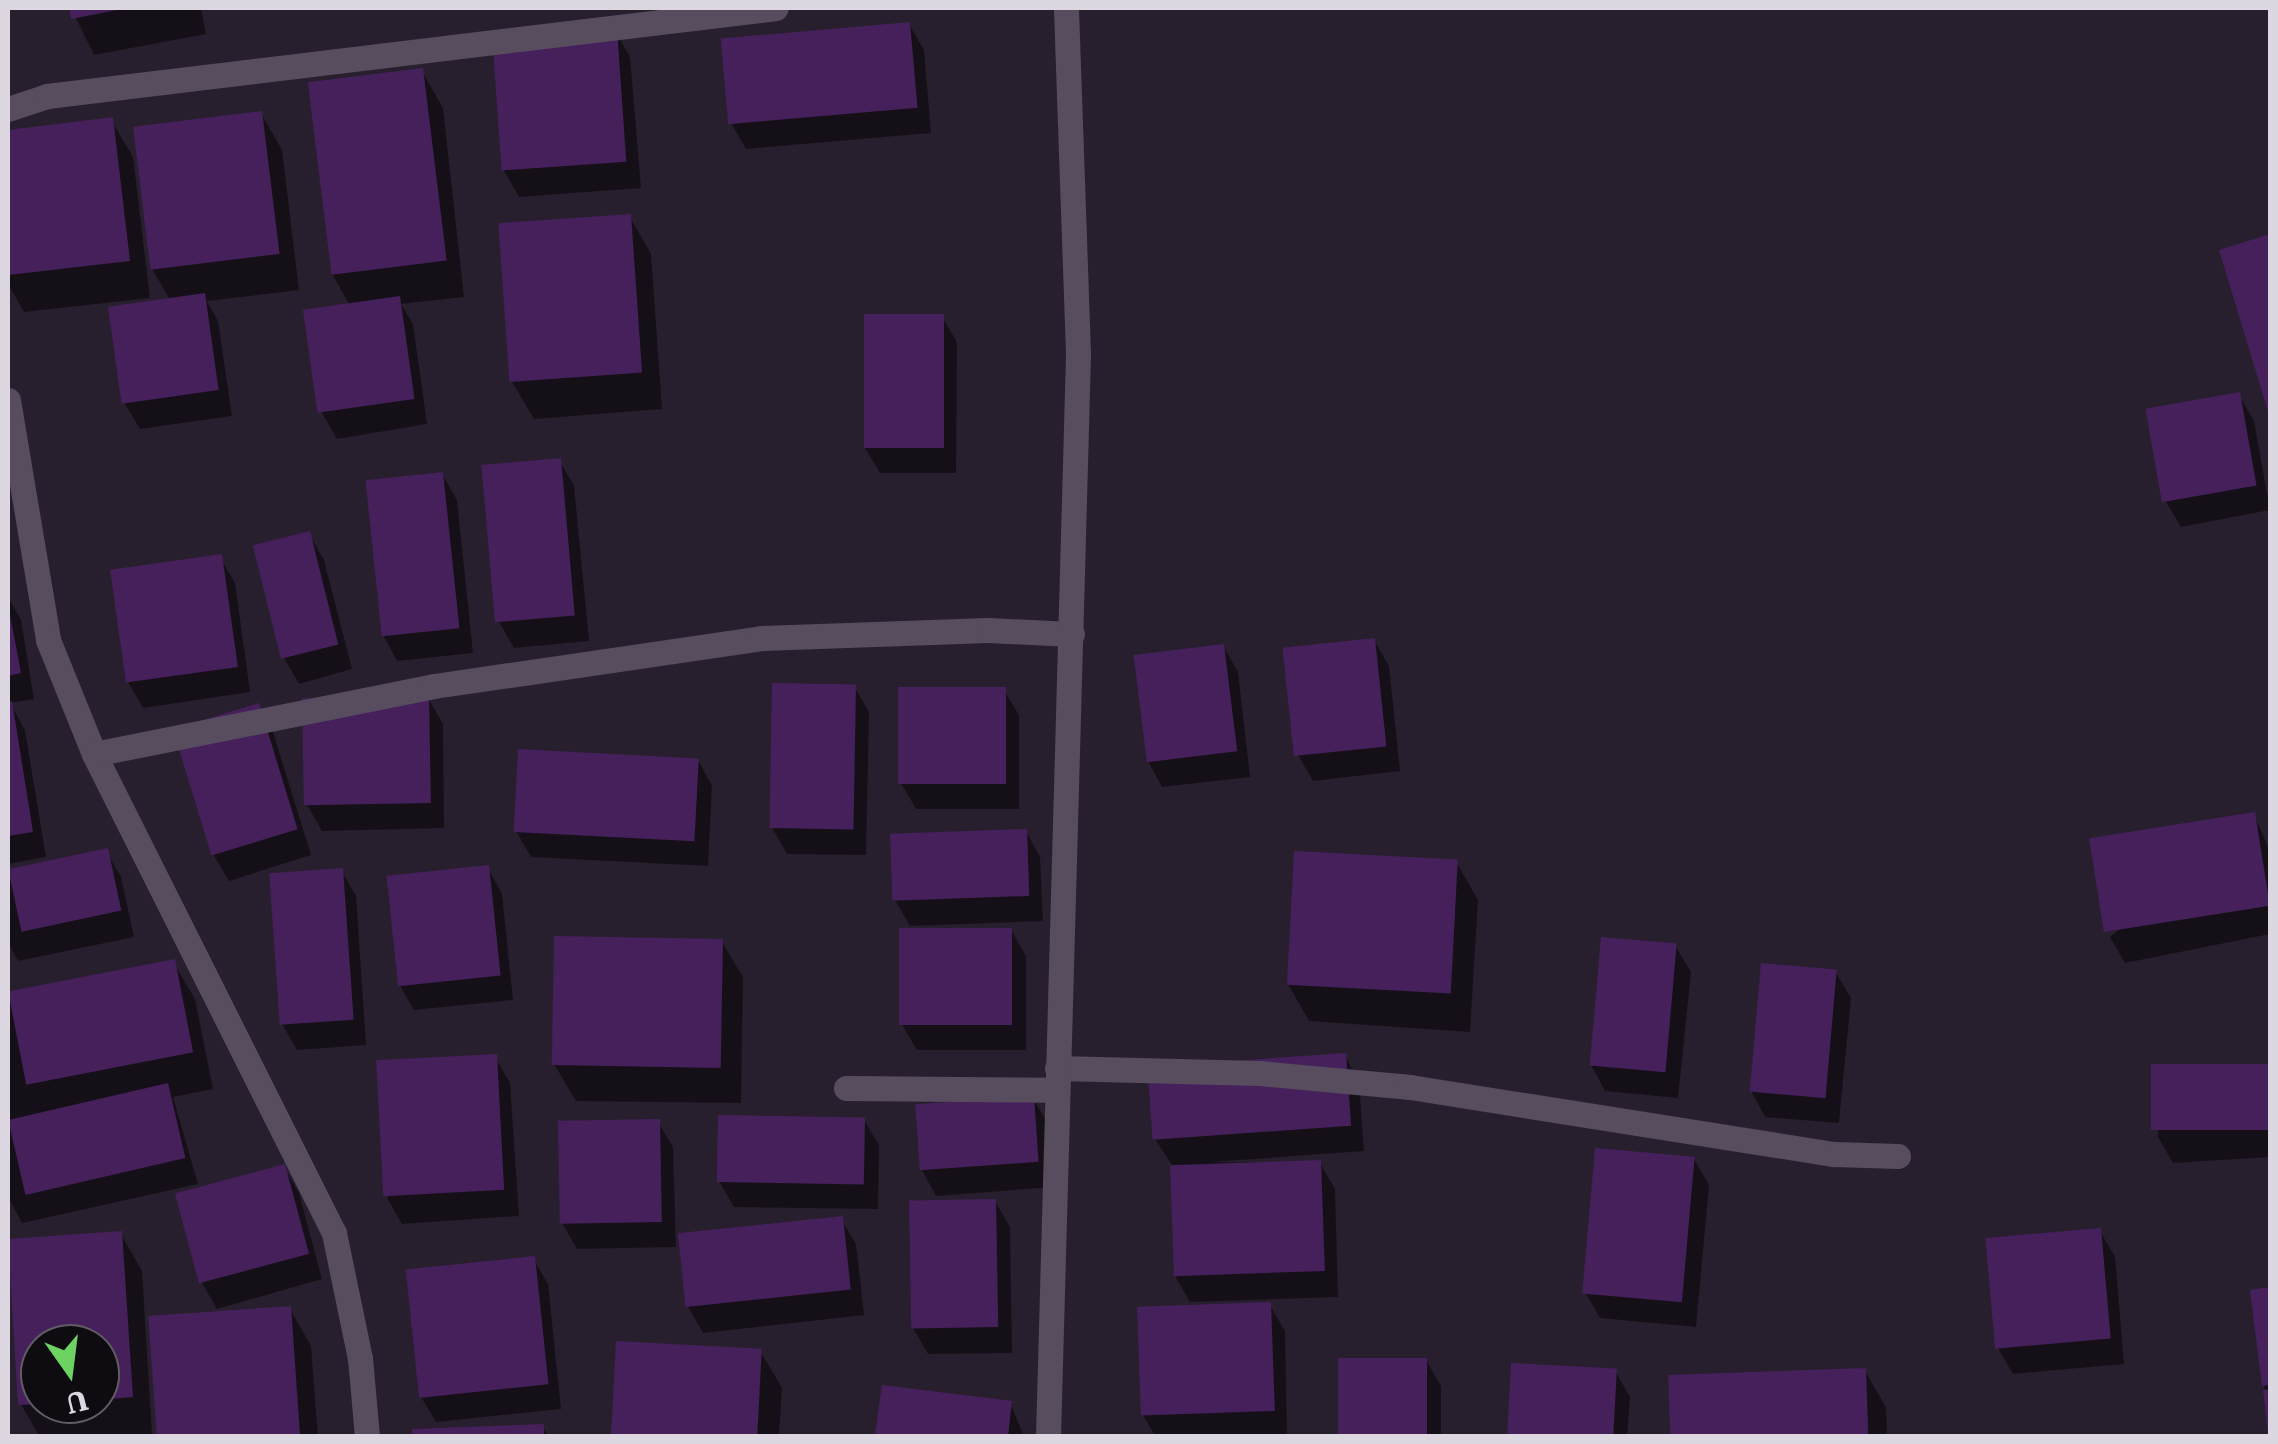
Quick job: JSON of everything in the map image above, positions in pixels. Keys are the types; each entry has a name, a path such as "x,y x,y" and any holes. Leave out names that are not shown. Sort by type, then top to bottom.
{"street":[{"path":"8,109 47,96 776,8"},
{"path":"1048,1436 1078,353 1066,8"},
{"path":"8,400 48,640 94,754 334,1233 360,1358 368,1436"},
{"path":"94,754 434,686 762,638 988,630 1072,634"},
{"path":"846,1088 1259,1073 1410,1086 1834,1154 1898,1156"}],"building":[{"path":"69,8 121,8 122,9 71,19"},
{"path":"910,22 917,108 728,124 721,39"},
{"path":"617,29 626,162 502,170 492,38"},
{"path":"423,68 447,261 332,275 308,82"},
{"path":"262,111 280,254 151,270 133,127"},
{"path":"113,117 130,261 8,275 8,130"},
{"path":"631,214 642,373 509,382 498,223"},
{"path":"2270,234 2270,418 2219,250"},
{"path":"205,293 219,390 122,404 108,307"},
{"path":"400,296 414,399 317,413 303,310"},
{"path":"864,314 944,314 944,448 864,448"},
{"path":"2240,392 2256,486 2162,502 2145,409"},
{"path":"561,458 575,615 495,622 481,465"},
{"path":"443,472 459,628 382,636 365,480"},
{"path":"310,531 338,645 281,659 253,545"},
{"path":"222,554 238,667 126,683 110,570"},
{"path":"8,604 21,673 8,676"},
{"path":"1375,638 1386,746 1294,756 1283,648"},
{"path":"1224,644 1237,751 1147,762 1134,655"},
{"path":"772,683 856,684 853,829 769,828"},
{"path":"898,687 1006,687 1006,784 898,784"},
{"path":"429,696 431,803 304,805 302,698"},
{"path":"12,701 33,832 8,836 8,702"},
{"path":"259,703 298,829 212,856 173,729"},
{"path":"518,749 699,758 694,841 514,832"},
{"path":"2255,812 2270,906 2104,932 2089,838"},
{"path":"1027,829 1029,896 892,901 890,834"},
{"path":"108,848 121,911 22,932 8,869"},
{"path":"1294,851 1458,860 1451,993 1287,985"},
{"path":"489,865 501,975 398,986 387,876"},
{"path":"343,868 354,1020 280,1025 269,873"},
{"path":"899,928 1012,928 1012,1025 899,1025"},
{"path":"554,936 723,939 721,1068 552,1065"},
{"path":"1601,937 1677,944 1665,1072 1590,1066"},
{"path":"175,959 193,1052 26,1085 8,991"},
{"path":"1761,963 1837,970 1825,1098 1750,1092"},
{"path":"1346,1053 1351,1126 1153,1140 1147,1067"},
{"path":"497,1054 504,1190 383,1196 376,1060"},
{"path":"2151,1064 2270,1064 2270,1130 2151,1130"},
{"path":"168,1083 185,1158 26,1195 8,1120"},
{"path":"1034,1096 1039,1162 920,1170 915,1104"},
{"path":"718,1115 865,1118 864,1185 717,1182"},
{"path":"660,1119 662,1222 560,1224 558,1121"},
{"path":"1595,1148 1695,1157 1682,1302 1582,1293"},
{"path":"1321,1160 1325,1271 1174,1276 1170,1165"},
{"path":"285,1164 309,1254 199,1283 175,1194"},
{"path":"996,1199 998,1327 911,1328 909,1201"},
{"path":"843,1216 851,1290 686,1307 678,1233"},
{"path":"2101,1228 2111,1339 1995,1349 1985,1238"},
{"path":"122,1231 133,1397 120,1398 120,1324 20,1324 18,1405 8,1239"},
{"path":"535,1256 548,1384 419,1398 406,1270"},
{"path":"2270,1287 2270,1385 2262,1386 2250,1290"},
{"path":"1271,1302 1275,1411 1141,1416 1137,1307"},
{"path":"291,1306 300,1436 157,1436 148,1316"},
{"path":"616,1341 762,1349 757,1436 611,1436"},
{"path":"1338,1358 1427,1358 1427,1436 1338,1436"},
{"path":"1511,1363 1617,1369 1613,1436 1507,1436"},
{"path":"1866,1368 1868,1436 1670,1436 1668,1375"},
{"path":"882,1385 1012,1401 1008,1436 875,1436"},
{"path":"2270,1389 2270,1433 2268,1433 2263,1390"},
{"path":"544,1424 544,1436 413,1436 412,1429"}]}
